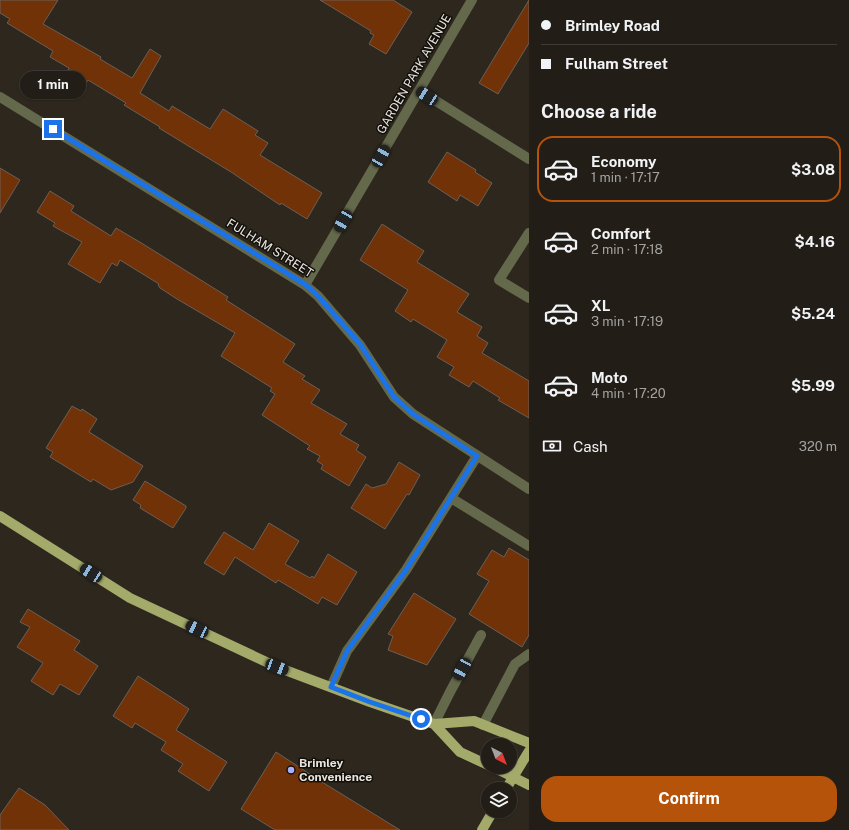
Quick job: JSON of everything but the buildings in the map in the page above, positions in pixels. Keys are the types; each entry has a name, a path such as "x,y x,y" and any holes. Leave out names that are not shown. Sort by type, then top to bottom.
{"main road":[{"path":"0,516 130,598 277,667 434,724 474,721 529,743"},
{"path":"434,724 460,752 481,762"},
{"path":"510,782 529,751"},
{"path":"507,774 529,785"},
{"path":"482,830 489,818"}],"street":[{"name":"GARDEN PARK AVENUE","path":"306,285 472,0"},
{"path":"420,91 529,159"},
{"name":"FULHAM STREET","path":"0,97 306,285 318,296 360,344 394,397 413,414 529,489"},
{"path":"529,233 499,280 529,298"},
{"path":"331,687 347,651 406,570 477,456"},
{"path":"451,498 529,546"},
{"path":"434,724 481,635"},
{"path":"483,725 515,664 529,654"}],"place":[{"name":"Brimley Convenience","path":"291,770"}],"route":[{"path":"53,129 306,285 318,296 360,344 386,382 394,397 413,414 477,456 406,570 347,651 331,687 421,719"}]}
